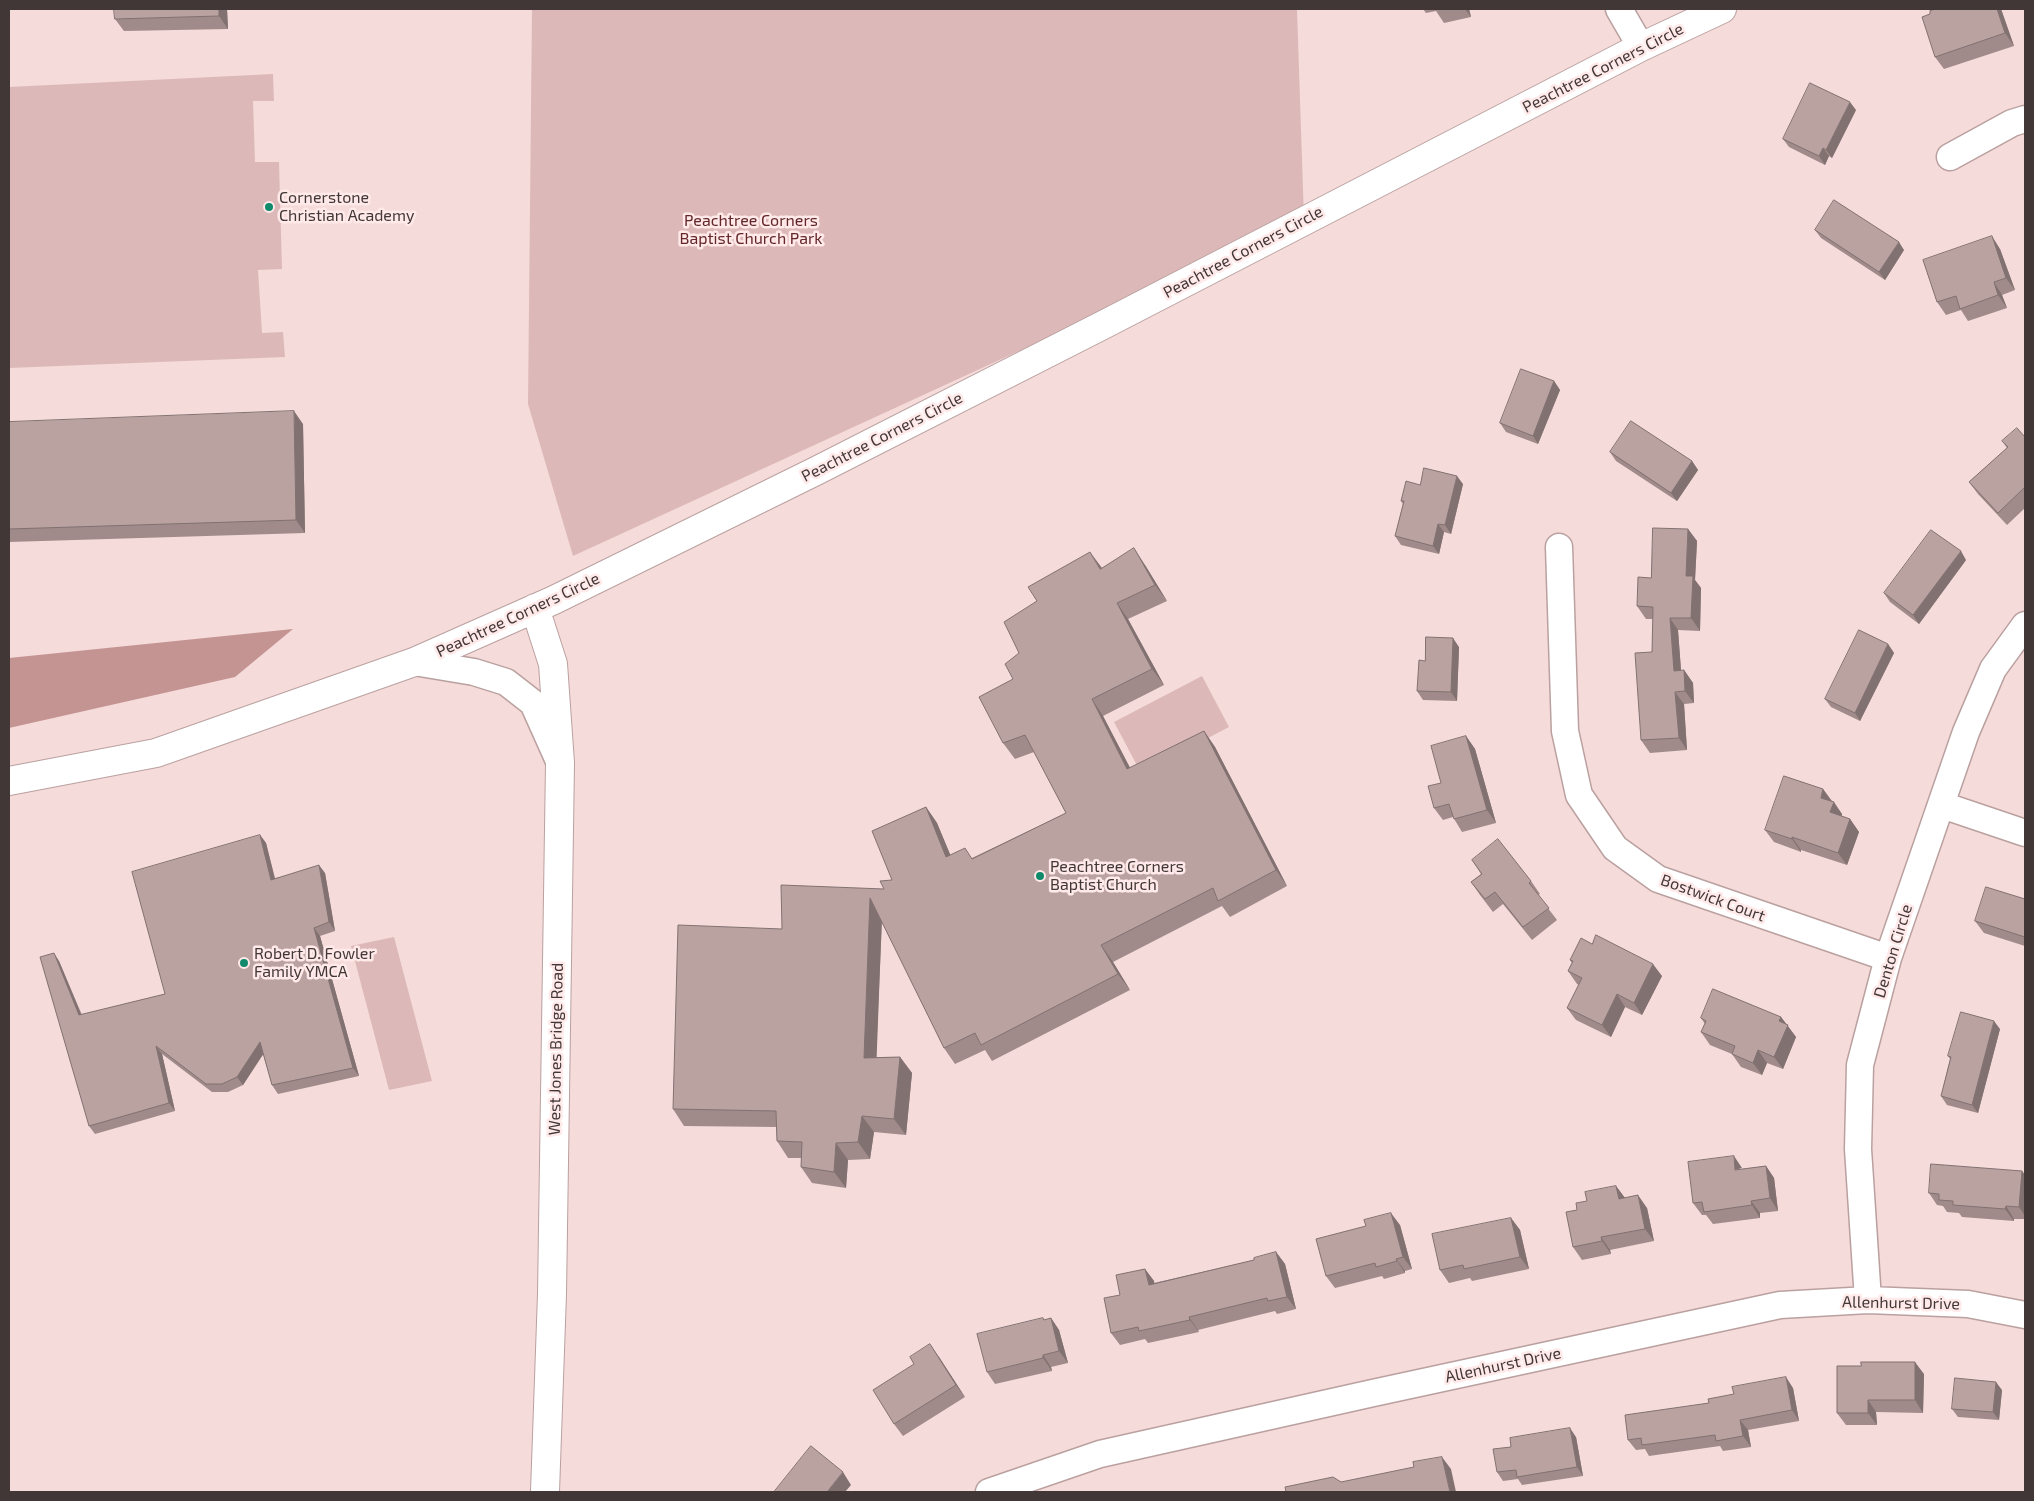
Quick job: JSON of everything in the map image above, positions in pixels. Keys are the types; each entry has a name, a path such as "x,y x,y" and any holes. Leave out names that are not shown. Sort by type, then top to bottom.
{"street":[{"path":"1619,9 1641,47"},
{"name":"Peachtree Corners Circle","path":"9,781 156,752 414,662 535,608 816,471 1641,47 1722,9"},
{"path":"1950,157 2012,123 2025,120"},
{"name":"Bostwick Court","path":"1559,547 1565,731 1579,795 1614,848 1658,879 1888,958"},
{"name":"West Jones Bridge Road","path":"535,608 553,664 560,763 552,1294 545,1492"},
{"name":"Denton Circle","path":"1868,1300 1858,1149 1860,1065 1888,958 1966,732 1993,669 2025,625"},
{"path":"414,662 474,672 506,682 533,703 560,763"},
{"path":"1942,806 2025,833"},
{"name":"Allenhurst Drive","path":"989,1492 1100,1454 1780,1305 1868,1300 1968,1304 2025,1315"}],"green space":[{"name":"Peachtree Corners Baptist Church Park","path":"532,9 1297,9 1304,220 573,556 528,404"},
{"path":"273,74 274,101 253,101 255,162 279,162 282,269 258,270 262,333 283,332 285,357 9,368 9,87"},
{"path":"1202,676 1229,727 1141,773 1114,722"},
{"path":"394,937 432,1081 389,1090 351,946"}],"shaded area":[{"path":"293,629 235,677 9,728 9,658"}],"building":[{"path":"114,9 219,9 219,16 115,19"},
{"path":"1937,9 1997,9 2005,33 1935,57 1922,17 1930,14 1930,11"},
{"path":"1810,83 1850,102 1826,150 1823,148 1819,156 1783,139"},
{"path":"1834,200 1899,242 1879,272 1815,230"},
{"path":"1992,236 2006,278 1994,282 1998,295 1960,309 1956,296 1937,302 1923,260"},
{"path":"1521,369 1554,381 1533,436 1500,423"},
{"path":"294,411 296,520 9,529 9,422"},
{"path":"1631,421 1692,461 1671,493 1610,452"},
{"path":"2017,428 2025,437 2025,487 1998,513 1969,482 2008,447 2002,441"},
{"path":"1424,468 1457,476 1445,525 1438,524 1433,546 1395,536 1404,501 1401,501 1406,481 1420,485"},
{"path":"1653,528 1688,529 1686,576 1693,576 1691,618 1670,618 1674,671 1684,670 1685,691 1675,692 1679,738 1641,740 1635,653 1652,652 1653,607 1637,606 1638,577 1651,578"},
{"path":"1931,530 1961,551 1913,615 1884,593"},
{"name":"Peachtree Corners Baptist Church","path":"1134,548 1155,585 1117,603 1152,669 1092,699 1127,769 1204,731 1276,870 1218,901 1213,888 1101,945 1118,974 981,1045 975,1033 944,1048 870,898 864,1058 900,1057 894,1119 862,1116 858,1142 836,1143 834,1172 801,1167 802,1142 777,1141 776,1111 673,1109 678,925 782,929 781,885 884,889 880,881 892,880 872,831 926,807 946,857 965,848 972,859 1066,813 1025,735 1003,743 979,697 1013,679 1005,664 1019,653 1004,622 1037,601 1028,587 1090,552 1100,569"},
{"path":"1859,630 1888,644 1855,713 1825,699"},
{"path":"1426,637 1453,638 1451,692 1417,691 1419,660 1425,661"},
{"path":"1466,736 1487,810 1454,819 1449,804 1434,808 1428,786 1441,783 1431,746"},
{"path":"1784,776 1823,789 1821,798 1834,802 1830,812 1850,819 1838,853 1765,830"},
{"name":"Robert D. Fowler Family YMCA","path":"260,835 271,880 319,865 329,922 314,928 353,1068 272,1085 260,1042 237,1077 222,1084 206,1084 156,1046 169,1103 89,1126 40,957 54,953 79,1015 165,994 132,872"},
{"path":"1498,839 1531,881 1529,883 1549,908 1523,927 1495,892 1485,899 1471,882 1482,874 1472,860"},
{"path":"1986,887 2025,899 2025,937 1975,921"},
{"path":"1596,935 1653,964 1634,1003 1617,994 1602,1025 1567,1008 1582,978 1568,971 1573,961 1570,960 1581,938 1592,944"},
{"path":"1713,989 1781,1017 1779,1021 1788,1025 1774,1057 1758,1050 1753,1063 1732,1054 1735,1046 1701,1032 1706,1021 1701,1018"},
{"path":"1961,1012 1994,1021 1972,1105 1941,1096 1951,1057 1948,1056"},
{"path":"1734,1156 1735,1170 1766,1166 1770,1198 1751,1201 1752,1205 1704,1212 1702,1202 1693,1203 1688,1162"},
{"path":"1931,1164 2022,1171 2019,1207 2006,1206 2005,1209 1953,1205 1953,1201 1939,1200 1939,1194 1929,1193"},
{"path":"1616,1186 1619,1199 1638,1195 1645,1229 1601,1237 1602,1241 1573,1247 1566,1212 1577,1210 1576,1203 1587,1201 1585,1192"},
{"path":"1391,1213 1403,1257 1396,1259 1397,1261 1376,1267 1375,1263 1326,1276 1316,1239 1366,1226 1364,1220"},
{"path":"1511,1218 1520,1257 1464,1269 1463,1265 1440,1270 1432,1234"},
{"path":"1276,1252 1287,1297 1268,1301 1267,1298 1189,1317 1190,1320 1139,1331 1138,1327 1111,1333 1104,1298 1120,1295 1116,1275 1145,1269 1149,1285 1254,1260 1254,1258"},
{"path":"1043,1318 1044,1320 1051,1318 1059,1351 1043,1355 1043,1358 987,1372 977,1334"},
{"path":"930,1344 956,1385 894,1424 873,1390 914,1364 910,1357"},
{"path":"1861,1362 1915,1362 1915,1400 1868,1400 1868,1413 1837,1413 1837,1366 1861,1366"},
{"path":"1786,1377 1792,1410 1740,1420 1743,1436 1716,1441 1715,1435 1642,1445 1641,1438 1628,1440 1625,1415 1709,1403 1708,1399 1734,1394 1732,1387"},
{"path":"1955,1378 1996,1382 1993,1412 1952,1409"},
{"path":"1570,1428 1577,1467 1517,1477 1516,1470 1497,1472 1493,1449 1511,1447 1510,1438"},
{"path":"811,1446 843,1472 827,1492 774,1492"},
{"path":"1442,1457 1450,1492 1286,1492 1285,1487 1333,1477 1341,1482 1414,1467 1413,1462"}],"place":[{"name":"Cornerstone Christian Academy","path":"269,207"},
{"name":"Peachtree Corners Baptist Church","path":"1040,876"},
{"name":"Robert D. Fowler Family YMCA","path":"244,963"}]}
